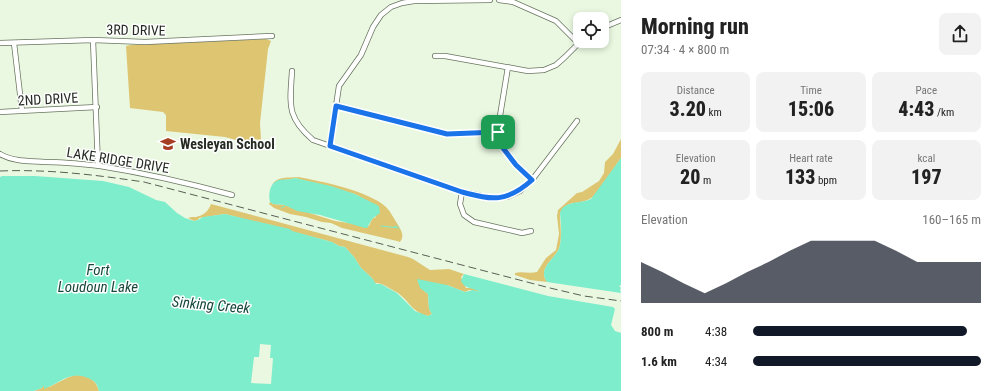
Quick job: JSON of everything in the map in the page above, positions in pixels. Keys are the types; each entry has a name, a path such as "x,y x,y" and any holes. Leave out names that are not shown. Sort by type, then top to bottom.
{"street":[{"path":"330,146 339,86 361,55 373,27 381,15 391,7 414,1 490,0"},
{"path":"499,0 513,2 556,21 573,37"},
{"path":"609,25 621,20"},
{"name":"3RD DRIVE","path":"0,43 93,40 145,42 272,36"},
{"path":"93,40 97,107 98,166"},
{"path":"14,43 22,111"},
{"path":"435,56 445,56 528,72 544,70 556,65 573,48"},
{"path":"508,67 498,132 503,148 516,165 532,180"},
{"path":"292,71 290,104 292,114 296,123 313,140 462,192 492,198 506,197 520,191 532,180 577,121"},
{"path":"336,106 447,134 498,132"},
{"name":"2ND DRIVE","path":"0,112 97,107"},
{"name":"LAKE RIDGE DRIVE","path":"0,154 24,162 98,166 191,184 232,195"},
{"path":"462,192 460,204 464,215 474,222 522,233 531,231"}],"shaded area":[{"path":"266,39 271,41 268,49 260,123 261,140 254,139 243,142 225,137 166,131 166,115 163,112 130,108 126,46"},
{"path":"621,139 621,158 596,194 587,200 569,204 560,213 560,245 544,272 544,277 547,282 530,280 515,275 515,273 518,272 537,272 546,258 556,250 559,234 557,216 558,210 577,193 582,192 599,181 604,173 605,162 613,154"},
{"path":"298,177 344,188 378,201 386,207 401,231 402,235 400,242 342,228 331,223 290,214 274,208 269,204 270,202 273,204 284,205 335,221 369,226 372,219 376,217 359,196 355,194 295,178 280,180 272,185 280,179"},
{"path":"211,204 408,257 430,270 449,269 464,274 461,277 466,288 473,288 480,292 469,290 465,292 447,285 424,291 428,294 429,309 432,314 428,316 418,312 398,293 382,284 375,283 345,247 339,246 332,242 225,214 199,218 198,220 194,221 188,218 203,215"},
{"path":"76,375 84,376 94,381 99,391 34,391 42,388 44,384 49,387"}],"water":[{"path":"621,158 621,285 619,286 621,288 621,293 547,282 544,277 544,272 560,245 560,213 562,209 569,204 591,199"},
{"name":"Fort Loudoun Lake","path":"35,176 103,181 129,187 156,200 165,202 177,213 194,221 203,217 225,214 290,229 292,231 332,242 339,246 345,247 361,268 376,284 381,284 397,293 415,311 428,316 432,314 429,309 428,294 420,288 417,279 447,285 465,292 473,290 480,292 463,284 461,281 464,274 548,296 613,307 615,309 611,325 615,331 621,333 621,391 99,391 96,384 92,380 82,376 70,376 44,389 44,385 42,388 34,391 0,391 0,177"},
{"path":"295,178 331,186 355,194 379,206 380,213 372,219 367,228 365,228 320,215 297,211 285,205 273,204 270,202 269,195 272,186 276,181"}],"pier":[{"path":"260,344 271,345 270,358 273,358 271,384 251,383 254,357 259,357"}],"waterway":[{"path":"281,208 287,205"},
{"path":"381,226 399,228"}],"railway":[{"path":"0,171 72,173 144,182 550,288 584,296 621,301"}],"place":[{"name":"Wesleyan School","path":"168,144"}],"route":[{"path":"336,106 447,134 498,132 503,148 516,165 532,180 520,191 506,197 481,197 462,192 330,146 336,106"}],"water label":[{"name":"Sinking Creek","path":"211,305"}]}
